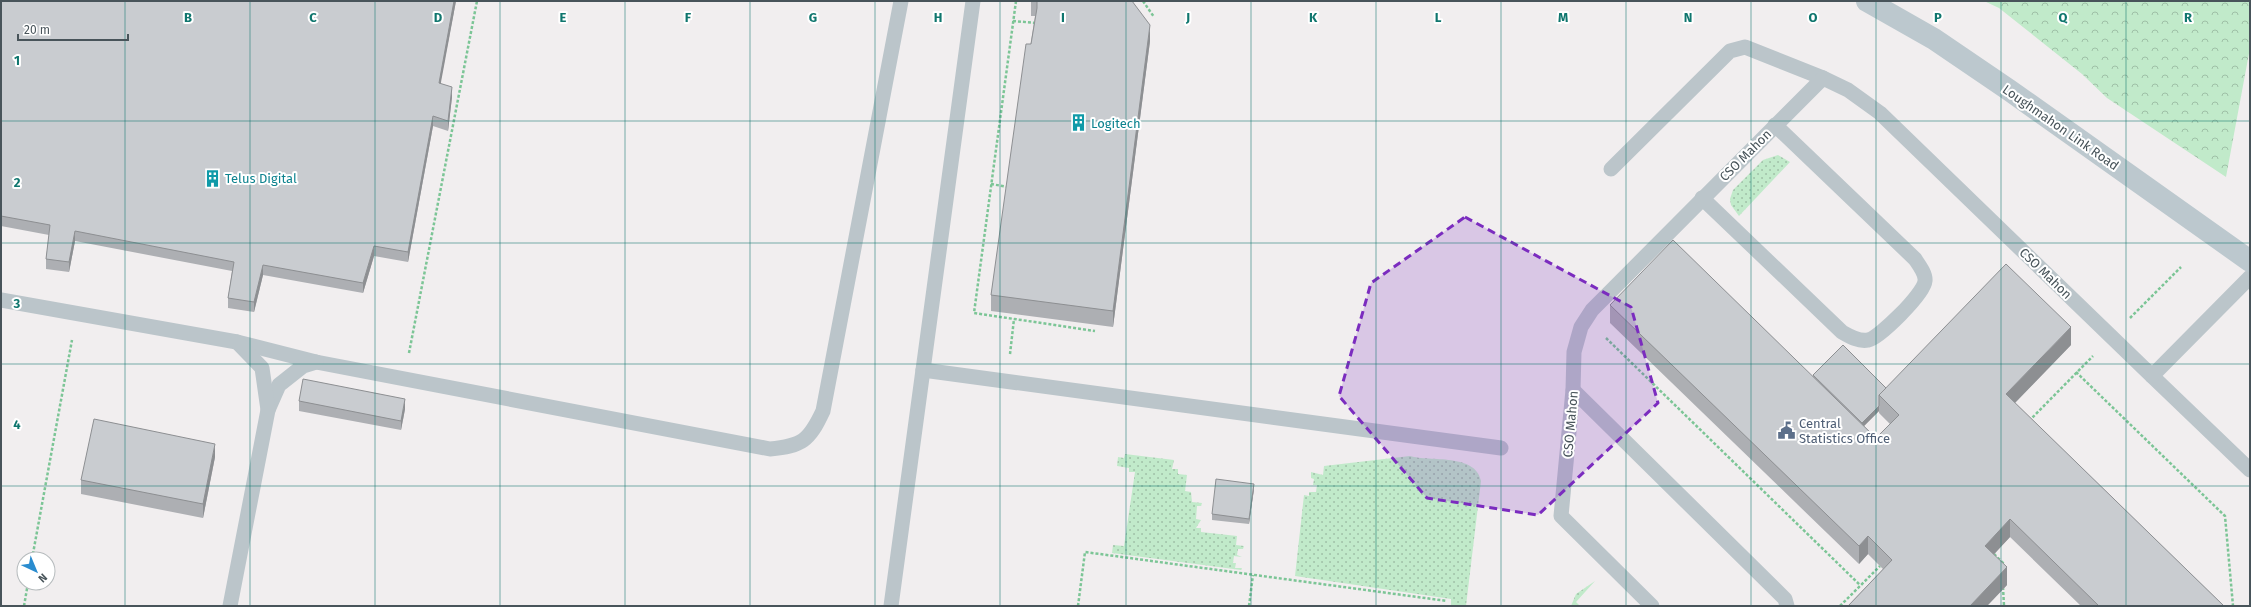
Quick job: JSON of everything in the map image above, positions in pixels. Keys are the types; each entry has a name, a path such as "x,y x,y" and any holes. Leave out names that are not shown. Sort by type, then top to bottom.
{"main road":[{"name":"Loughmahon Link Road","path":"1866,1 1934,39 2009,90 2250,261"}],"lane":[{"path":"1,300 237,342 316,362 770,450 793,447 813,433 823,412 901,1"},
{"path":"890,606 973,1"},
{"path":"1611,169 1730,51 1745,47 1823,78"},
{"name":"CSO Mahon","path":"1652,606 1561,516 1573,390 1574,352 1581,327 1592,310 1775,124 1823,78 1848,90 1880,113 2250,470"},
{"path":"1702,198 1842,332 1852,338 1866,341 1878,336 1921,291 1925,281 1923,271 1915,259 1775,124"},
{"path":"2152,376 2250,277"},
{"path":"237,342 262,368 268,410"},
{"path":"230,606 268,410 279,385 303,366 316,362"},
{"path":"923,370 1501,448"},
{"path":"1573,390 1785,600 1787,606"}],"path":[{"path":"404,379 477,1"},
{"path":"1016,1 974,314 1095,331"},
{"path":"1143,1 1154,17"},
{"path":"1013,21 1037,24"},
{"path":"991,184 1008,187"},
{"path":"2028,422 2181,267"},
{"path":"33,551 77,314"},
{"path":"1007,382 1014,319"},
{"path":"1603,334 1860,585"},
{"path":"2076,372 2225,516 2233,606"},
{"path":"1078,606 1085,552 1447,601"},
{"path":"1994,554 2002,563 2003,570"},
{"path":"1840,606 1880,566"},
{"path":"1250,606 1253,575"},
{"path":"2003,584 2004,606"},
{"path":"24,606 27,591"}],"highlighted area":[{"path":"1465,217 1631,307 1658,403 1538,515 1427,498 1339,396 1371,283"}],"green space":[{"path":"1984,1 2250,1 2250,48 2226,177 2107,98 2082,74 1999,8"},
{"path":"1778,155 1790,162 1739,216 1731,205 1730,199 1733,190 1763,160"},
{"path":"1125,454 1174,460 1172,469 1178,469 1178,474 1187,475 1185,491 1191,492 1192,502 1202,503 1201,506 1197,506 1196,519 1201,520 1196,528 1201,528 1201,532 1237,536 1236,545 1244,546 1243,549 1238,549 1237,555 1242,557 1234,556 1233,563 1236,563 1235,568 1242,568 1241,570 1112,553 1113,545 1124,546 1135,472 1129,472 1129,468 1117,466 1118,457 1124,458"},
{"path":"1410,456 1462,462 1471,466 1477,472 1481,481 1466,606 1451,606 1451,599 1295,576 1304,495 1309,496 1309,492 1316,492 1317,485 1313,485 1314,479 1311,478 1311,472 1323,475 1324,466"},
{"path":"1595,581 1576,602 1580,606 1571,606 1576,594"}],"building":[{"name":"Telus Digital","path":"1,1 454,1 439,83 452,87 448,121 433,116 408,252 374,246 363,283 263,265 254,302 228,298 234,262 75,231 69,262 46,259 50,225 1,216"},
{"name":"Logitech","path":"1037,1 1132,1 1150,25 1113,311 991,295 1026,44 1031,44"},
{"name":"Central Statistics Office","path":"1673,240 1876,438 1899,415 1879,395 2006,264 2071,327 2006,394 2224,606 2099,606 2010,519 1985,546 2007,567 1970,606 1848,606 1892,560 1868,536 1859,546 1610,305"},
{"path":"1843,345 1886,388 1879,395 1879,406 1862,423 1813,375"},
{"path":"303,379 405,399 401,421 299,401"},
{"path":"94,419 215,444 203,504 81,480"},
{"path":"1216,479 1254,484 1249,519 1212,514"}],"place":[{"name":"Logitech","path":"1078,123"},
{"name":"Telus Digital","path":"212,178"},
{"name":"Central Statistics Office","path":"1786,430"}]}
